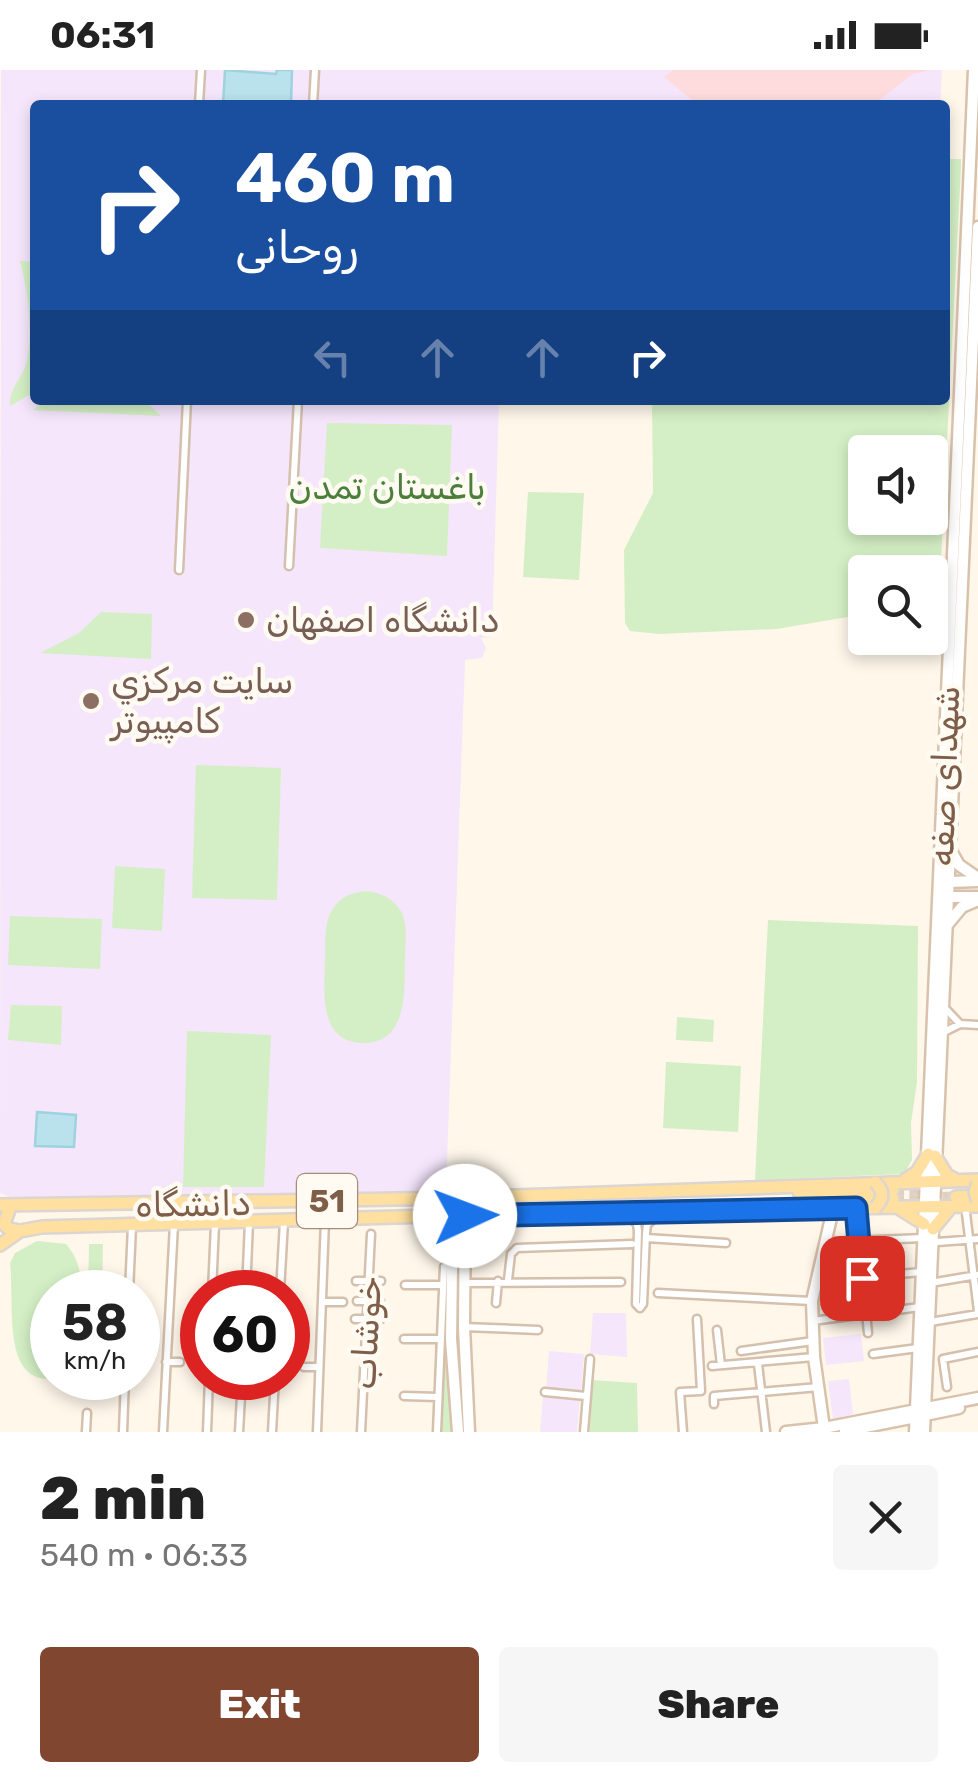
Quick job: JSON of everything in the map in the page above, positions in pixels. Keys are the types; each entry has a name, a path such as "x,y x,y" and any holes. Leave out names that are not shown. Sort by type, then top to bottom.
{"main road":[{"name":"شهدای صفه","path":"932,1155 950,849 974,70"},
{"name":"شهدای صفه","path":"930,1216 962,471 978,227"},
{"path":"950,849 958,865 978,880"},
{"path":"945,889 978,880"},
{"path":"945,889 978,899"},
{"path":"946,926 962,908 978,899"},
{"path":"904,1181 932,1155 955,1193 978,1201"},
{"name":"دانشگاه","path":"5,1206 459,1198 904,1181 930,1216"},
{"path":"875,1182 882,1202 875,1208"},
{"path":"924,1432 918,1348 930,1216 955,1193 978,1184"},
{"path":"978,1184 974,1192 978,1201"},
{"name":"51","path":"655,1192 894,1199"},
{"path":"915,1432 921,1412 928,1322 930,1216 955,1193"},
{"path":"930,1216 955,1193"},
{"path":"459,1198 468,1430"},
{"path":"894,1199 930,1216"},
{"name":"دانشگاه","path":"0,1245 20,1231 42,1227 661,1210 826,1214 875,1208 894,1199"},
{"name":"51","path":"661,1210 894,1199"},
{"path":"5,1206 4,1224 20,1231"},
{"path":"468,1430 446,1338 460,1247 480,1224 497,1214"},
{"path":"820,1256 826,1242 826,1214"},
{"path":"826,1214 812,1300 814,1357 826,1431"},
{"path":"425,1218 441,1226 460,1247"},
{"path":"446,1338 456,1333 460,1383 467,1394"},
{"path":"786,1432 826,1431 978,1401"},
{"path":"839,1432 921,1412"}],"street":[{"path":"200,100 201,70"},
{"path":"313,100 315,70"},
{"path":"179,570 187,405"},
{"path":"288,566 298,405"},
{"path":"943,1005 960,1024"},
{"path":"942,1034 960,1024 978,1025"},
{"path":"856,1208 868,1333"},
{"path":"624,1211 637,1224 636,1304 640,1308 644,1304 648,1225 661,1210"},
{"path":"928,1322 978,1312 974,1239 966,1213"},
{"path":"826,1242 858,1240 930,1216 974,1239"},
{"path":"317,1432 324,1220"},
{"path":"281,1270 284,1221"},
{"path":"213,1270 215,1222"},
{"path":"247,1270 249,1222"},
{"path":"163,1432 174,1224"},
{"path":"130,1270 132,1225"},
{"name":"خوشاب","path":"361,1432 371,1234"},
{"path":"646,1238 726,1243"},
{"path":"508,1280 511,1254 517,1248 632,1244"},
{"path":"370,1261 382,1262"},
{"path":"436,1432 446,1338 444,1267"},
{"path":"816,1281 922,1272"},
{"path":"930,1283 976,1276"},
{"path":"356,1280 381,1281"},
{"path":"496,1303 498,1281"},
{"path":"465,1282 621,1282"},
{"path":"405,1285 443,1285"},
{"path":"658,1293 812,1300"},
{"path":"357,1300 380,1301"},
{"path":"322,1302 343,1302"},
{"path":"812,1321 920,1307"},
{"path":"355,1319 381,1319"},
{"path":"683,1432 680,1392 701,1391 697,1319"},
{"path":"464,1327 538,1330"},
{"path":"717,1330 716,1366 814,1357"},
{"path":"404,1339 446,1338"},
{"path":"741,1350 813,1342"},
{"path":"874,1354 918,1348"},
{"path":"948,1387 943,1359 978,1352"},
{"path":"584,1432 590,1359"},
{"path":"166,1362 180,1362"},
{"path":"758,1364 755,1379 766,1432"},
{"path":"310,1366 319,1367"},
{"path":"714,1404 714,1396 819,1387"},
{"path":"545,1392 586,1396"},
{"path":"404,1396 438,1397"},
{"path":"123,1432 125,1400"},
{"path":"208,1432 209,1400"},
{"path":"239,1432 241,1400"},
{"path":"272,1432 274,1400"},
{"path":"86,1432 88,1413"}],"shaded area":[{"name":"دانشگاه اصفهان","path":"1,70 942,70 940,100 30,100 30,405 499,405 492,637 481,638 486,648 482,658 465,660 446,1190 178,1198 15,1199 0,1193"},
{"path":"673,70 932,70 913,74 879,100 692,100 664,77"},
{"path":"593,1313 626,1313 627,1357 590,1354"},
{"path":"861,1334 864,1361 826,1365 823,1338"},
{"path":"549,1351 584,1354 581,1393 546,1390"},
{"path":"849,1379 853,1414 833,1419 828,1381"},
{"path":"543,1395 580,1398 577,1432 540,1432"}],"green space":[{"path":"950,159 961,159 950,380"},
{"path":"20,261 30,262 30,335 29,310"},
{"path":"30,335 30,395 10,406 12,393"},
{"path":"40,405 149,405 161,416 33,410"},
{"path":"652,405 949,405 947,435 848,435 848,535 942,535 941,555 848,555 848,617 777,629 659,634 630,631 625,623 624,550 653,493"},
{"name":"باغستان تمدن","path":"327,423 452,425 447,556 320,548"},
{"path":"528,492 584,493 579,580 523,577"},
{"path":"101,612 152,614 151,659 40,653 79,633"},
{"path":"196,765 281,768 277,900 192,898"},
{"path":"115,866 165,869 162,931 112,928"},
{"path":"364,891 381,894 395,903 404,918 406,936 401,1013 388,1035 362,1043 348,1040 331,1025 324,988 329,916 342,899"},
{"path":"10,916 102,919 100,969 8,965"},
{"path":"768,920 918,926 917,1082 911,1123 912,1160 904,1174 755,1180"},
{"path":"11,1005 62,1006 61,1045 8,1040"},
{"path":"677,1017 714,1020 713,1042 676,1040"},
{"path":"187,1031 271,1035 264,1187 183,1187"},
{"path":"666,1062 741,1066 738,1132 663,1128"},
{"path":"37,1241 66,1244 79,1270 30,1270 30,1373 19,1358 14,1341 10,1263 15,1253"},
{"path":"89,1244 103,1244 102,1270 88,1270"},
{"path":"448,1286 453,1432 441,1432"},
{"path":"591,1380 637,1383 638,1432 590,1432"}],"water":[{"path":"225,70 276,74 277,70 292,70 291,100 223,100"},
{"path":"37,1112 76,1115 74,1147 35,1146"}],"tunnel":[{"path":"893,1190 935,1189"},
{"path":"893,1199 956,1197"}],"place":[{"name":"دانشگاه اصفهان","path":"246,620"},
{"name":"سايت مرکزي کامپيوتر","path":"91,701"}],"route":[{"path":"465,1216 856,1208 862,1278"}]}
